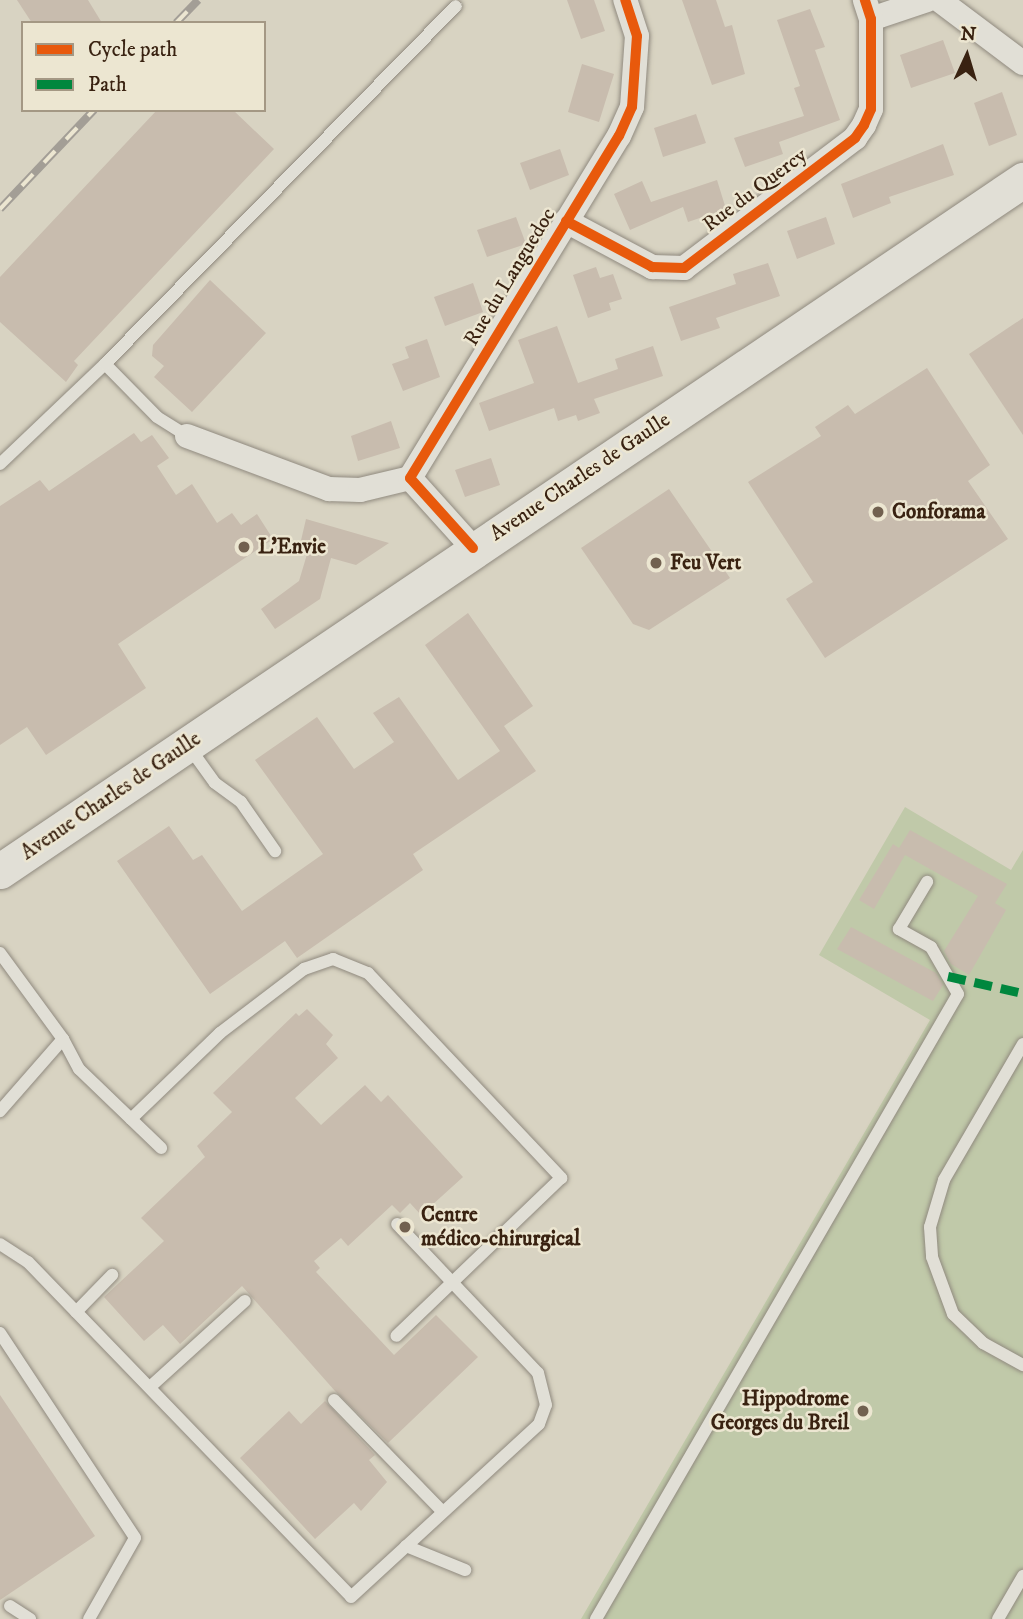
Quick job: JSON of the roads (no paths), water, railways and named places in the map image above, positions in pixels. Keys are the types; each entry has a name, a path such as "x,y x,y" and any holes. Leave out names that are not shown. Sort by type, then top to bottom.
{"main road":[{"name":"Avenue Charles de Gaulle","path":"0,871 473,548 1023,180"}],"street":[{"name":"Rue du Languedoc","path":"410,478 632,107 637,36 625,0"},
{"name":"Rue du Quercy","path":"566,221 652,267 684,268 855,138 871,108 868,10 927,0"},
{"path":"939,0 1023,64"},
{"path":"187,436 329,489 360,490 410,478 473,548"}],"lane":[{"path":"0,464 106,364 456,6"},
{"path":"106,364 157,417 187,436"},
{"path":"187,744 215,783 241,802 275,851"},
{"path":"596,1619 958,994 931,947 899,929 927,882"},
{"path":"0,953 63,1039 79,1069 161,1148"},
{"path":"131,1119 220,1032 304,969 333,959 368,973 561,1178 396,1336"},
{"path":"0,1111 63,1039"},
{"path":"1023,1044 944,1180 930,1227 932,1257 953,1314 983,1343 1023,1365"},
{"path":"0,1244 28,1262 351,1597 539,1424 546,1405 538,1373 397,1224"},
{"path":"76,1312 112,1275"},
{"path":"150,1387 245,1301"},
{"path":"0,1334 135,1538 89,1619"},
{"path":"334,1400 443,1512"},
{"path":"407,1546 465,1570"},
{"path":"998,1619 1023,1576"},
{"path":"10,1606 30,1619"}],"railway":[{"path":"178,21 198,0"},
{"path":"0,209 92,112"}],"place":[{"name":"Conforama","path":"878,512"},
{"name":"L'Envie","path":"244,547"},
{"name":"Feu Vert","path":"656,563"},
{"name":"Centre médico-chirurgical","path":"405,1227"},
{"name":"Hippodrome Georges du Breil","path":"863,1411"}]}
